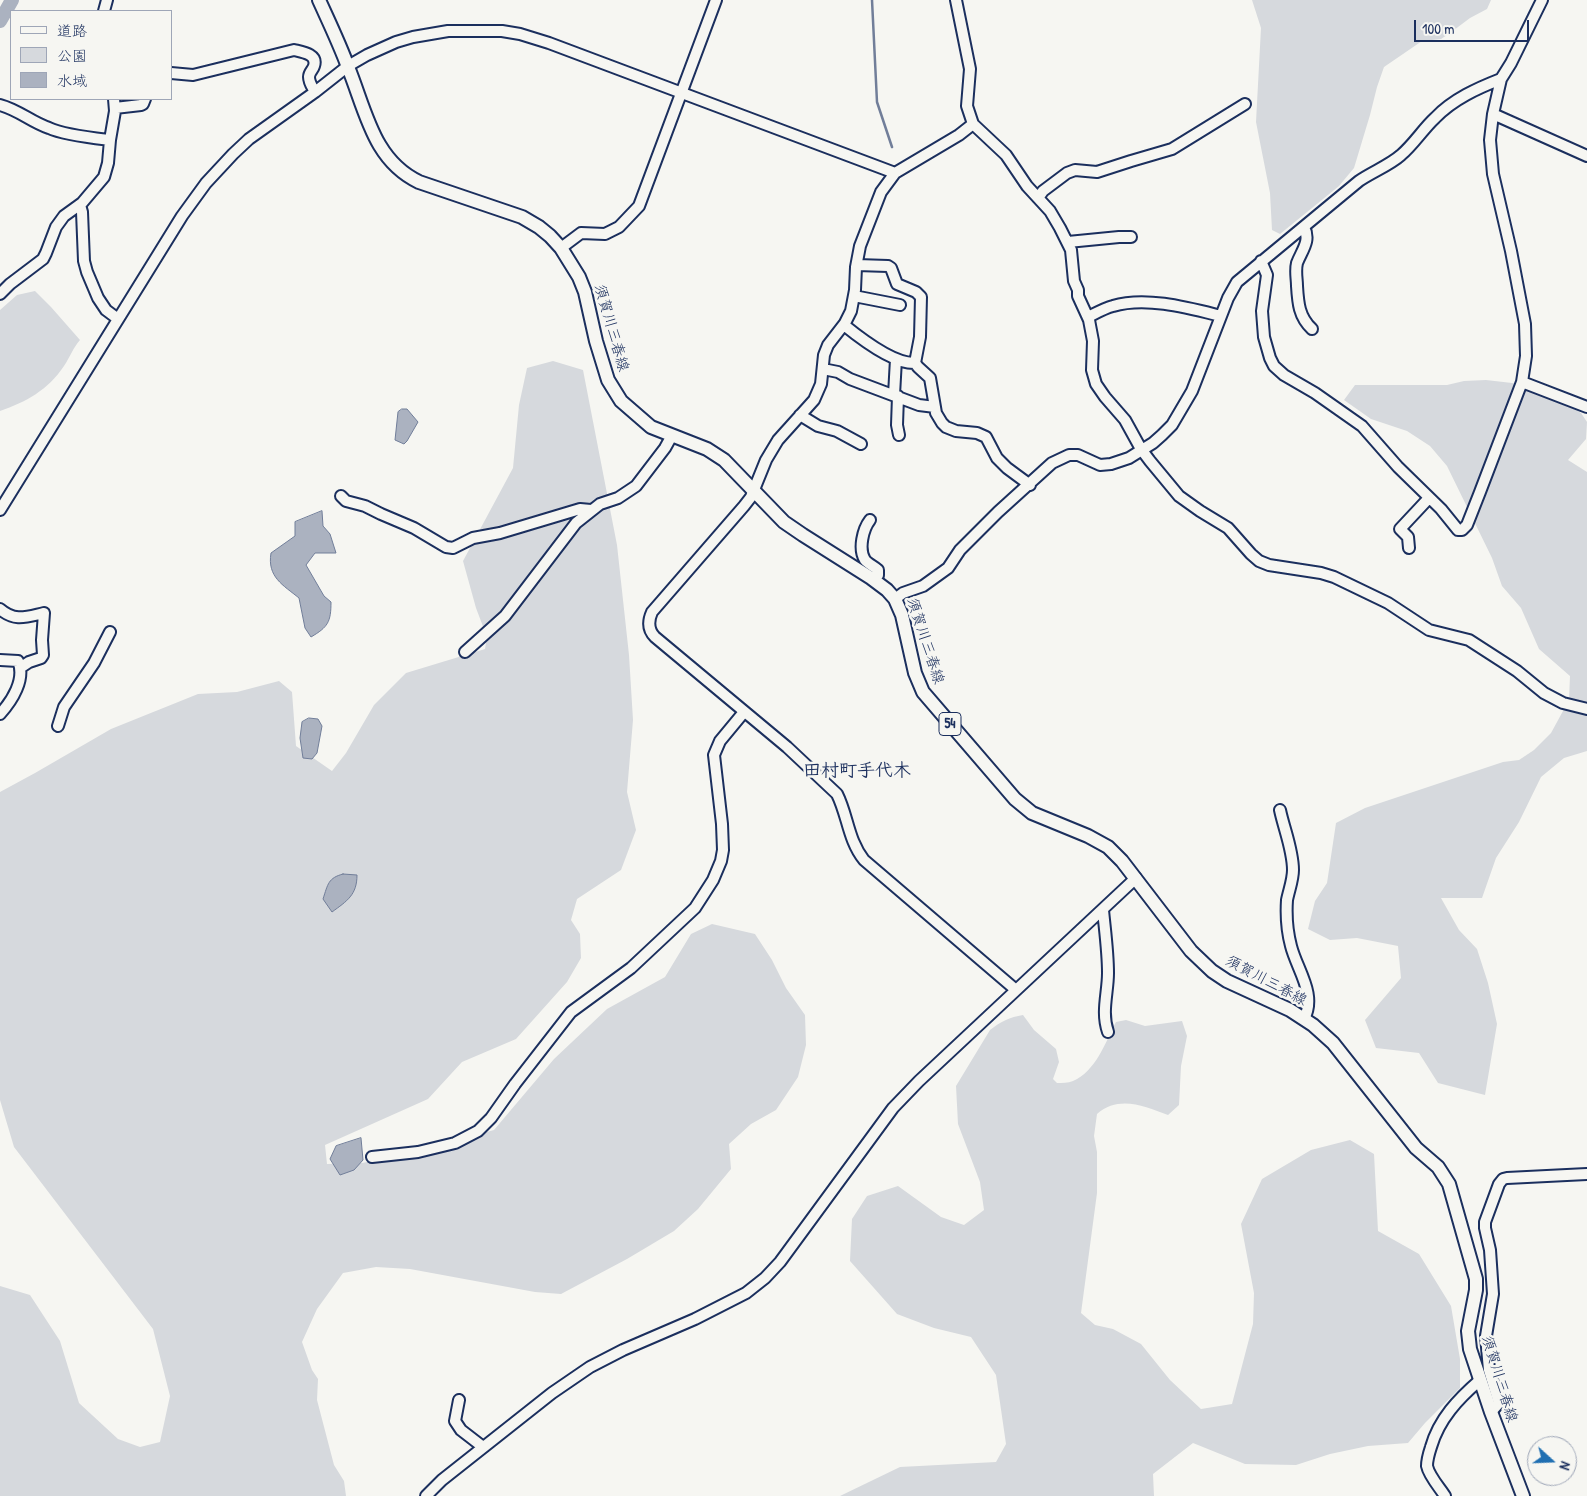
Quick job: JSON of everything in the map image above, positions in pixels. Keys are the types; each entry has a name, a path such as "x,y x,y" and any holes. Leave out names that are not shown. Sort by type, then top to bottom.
{"main road":[{"name":"須賀川三春線","path":"319,0 348,66 378,143 398,170 419,182 522,217 539,227 561,248 579,277 585,292 596,341 608,380 621,401 651,427 706,449 724,460 784,522 871,578 895,599 902,615 920,688 981,761 1023,807 1108,847 1136,878 1191,951 1212,971 1227,981 1290,1010 1324,1034 1339,1049 1416,1148 1438,1168 1449,1184 1476,1279 1468,1340 1491,1412 1523,1496"}],"street":[{"path":"561,248 581,233 605,234 620,227 639,206 716,0"},
{"path":"956,0 970,70 967,106 973,124 1006,155 1027,186 1050,211 1068,242 1073,258 1074,281 1078,290 1078,296 1088,316 1093,341 1092,370 1096,384 1105,398 1125,420 1141,450 1179,496 1228,528 1259,561 1269,565 1321,573 1334,577 1388,603 1430,630 1469,640 1518,671 1544,693 1562,703 1587,709"},
{"path":"1261,261 1267,275 1262,311 1264,337 1274,366 1284,375 1315,393 1362,426 1398,467 1441,509 1458,530 1464,529 1522,382 1526,356 1525,324 1493,174 1490,140 1493,114 1501,79 1511,63 1542,0"},
{"path":"0,510 182,216 206,182 249,139 316,92 348,66 366,55 413,37 448,31 502,31 520,34 549,43 895,173"},
{"path":"172,73 193,75 294,50 308,54 312,58 314,67 309,77 310,84 316,92"},
{"path":"895,599 923,586 948,568 960,550 998,512 1030,485 1052,463 1069,455 1078,455 1093,463 1105,465 1129,458 1153,443 1172,425 1196,384 1237,282 1359,181 1399,157 1436,116 1480,87 1501,79"},
{"path":"0,294 10,284 40,262 46,253 56,227 64,216 80,205 104,177 108,163 115,104 141,105 145,100"},
{"path":"0,104 14,109 53,130 110,140"},
{"path":"1038,198 1043,191 1067,172 1075,170 1096,172 1172,150 1245,104"},
{"path":"1493,114 1587,156"},
{"path":"973,124 959,135 895,173 881,192 860,246 851,311 844,325 828,345 824,355 820,384 814,400 778,440 766,460 754,490 744,506 652,612 649,621 651,633 655,637 787,747 837,794 844,810 852,843 864,860 1016,990"},
{"path":"80,205 84,261 87,272 98,298 106,310 118,319"},
{"path":"1304,227 1307,233 1306,242 1296,271 1298,303 1302,316 1312,329"},
{"path":"1068,242 1131,237"},
{"path":"857,265 888,266 891,268 897,284 916,292 920,297 920,337 915,362 918,368 930,378 938,418 946,427 956,431 977,433 986,437 997,458 1030,485"},
{"path":"854,296 900,305"},
{"path":"1088,316 1112,306 1144,302 1173,305 1222,316"},
{"path":"844,325 866,342 896,359 915,362"},
{"path":"896,359 897,425 899,436"},
{"path":"823,369 838,372 855,381 919,405 935,407"},
{"path":"1522,382 1587,407"},
{"path":"800,415 818,426 836,431 861,444"},
{"path":"465,652 505,616 576,523 600,504 618,498 636,486 665,448 670,435"},
{"path":"341,496 346,501 365,506 414,528 446,547 453,548 473,538 500,534 580,509 591,510"},
{"path":"1408,548 1410,544 1408,537 1400,529 1429,498"},
{"path":"870,520 862,541 863,556 866,562 878,570 878,575 871,578"},
{"path":"0,609 6,615 17,618 44,613 42,640 44,655 20,668"},
{"path":"58,726 64,707 94,663 110,632"},
{"path":"0,660 18,661 20,668 18,686 0,714"},
{"path":"372,1157 418,1152 454,1144 478,1131 492,1118 515,1084 571,1012 631,968 695,908 712,880 723,850 714,755 720,741 744,712"},
{"path":"1280,810 1293,871 1286,923 1291,946 1307,989 1308,1010 1304,1019"},
{"path":"426,1496 442,1480 483,1447 552,1393 590,1367 623,1350 695,1319 746,1293 765,1278 780,1262 893,1108 1136,878"},
{"path":"1103,910 1108,957 1108,980 1105,996 1105,1020 1108,1032"},
{"path":"1491,1412 1498,1403 1489,1370 1486,1336 1494,1294 1490,1250 1484,1228 1500,1181 1507,1178 1587,1174"},
{"path":"1445,1496 1427,1467 1430,1449 1439,1426 1448,1411 1480,1380"},
{"path":"459,1400 455,1421 461,1430 483,1447"}],"green space":[{"path":"1252,0 1491,0 1487,9 1470,18 1441,39 1422,41 1384,67 1354,168 1339,186 1280,234 1272,230 1270,193 1256,122 1261,28"},
{"path":"35,291 80,340 64,366 51,382 19,404 0,411 0,310 17,295"},
{"path":"553,361 583,370 617,545 629,655 633,720 627,792 636,830 621,870 577,899 571,920 580,934 581,958 567,982 516,1039 462,1062 428,1099 325,1145 327,1164 362,1163 406,1154 494,1130 554,1059 607,1009 665,977 691,934 712,924 755,934 772,960 786,988 805,1015 806,1045 798,1077 776,1110 751,1124 729,1144 731,1169 698,1209 674,1231 627,1259 561,1294 535,1292 410,1269 376,1267 343,1273 317,1309 302,1342 312,1370 318,1379 317,1400 334,1465 344,1481 346,1496 0,1496 0,1286 30,1295 60,1341 79,1403 118,1439 140,1447 160,1442 170,1396 153,1329 14,1147 0,1100 0,792 111,729 198,694 237,692 279,681 292,692 296,746 332,771 346,753 374,705 406,673 485,649 487,637 476,608 463,561 513,468 519,405 527,368"},
{"path":"1486,380 1512,383 1547,391 1581,413 1587,422 1586,439 1568,460 1587,472 1587,751 1564,758 1541,777 1519,822 1496,858 1482,898 1441,898 1459,930 1477,949 1488,983 1497,1024 1485,1095 1438,1083 1419,1053 1376,1048 1365,1020 1401,978 1398,946 1357,938 1330,940 1308,929 1315,901 1327,883 1336,823 1365,808 1503,762 1519,760 1534,750 1551,733 1569,700 1570,676 1539,649 1521,608 1502,586 1492,558 1447,466 1430,446 1407,431 1371,419 1344,400 1355,385 1447,385 1464,381"},
{"path":"1023,1015 1034,1030 1056,1049 1059,1062 1053,1079 1057,1083 1073,1081 1088,1071 1099,1056 1116,1022 1126,1020 1145,1026 1182,1021 1187,1036 1181,1066 1179,1105 1168,1115 1132,1104 1114,1105 1105,1108 1097,1114 1094,1136 1097,1152 1097,1193 1081,1313 1095,1325 1113,1329 1141,1344 1170,1380 1201,1409 1232,1404 1253,1324 1254,1293 1241,1224 1262,1179 1311,1150 1350,1140 1374,1154 1378,1231 1419,1254 1451,1306 1460,1359 1460,1388 1408,1443 1368,1446 1330,1454 1296,1465 1245,1464 1193,1443 1153,1474 1154,1496 840,1496 900,1467 996,1462 1006,1444 996,1375 971,1337 934,1328 897,1314 850,1261 852,1219 867,1196 898,1186 941,1217 964,1225 984,1210 980,1182 958,1124 956,1086 990,1030 1005,1020"}],"water":[{"path":"402,409 407,409 418,422 404,444 395,440 398,412"},
{"path":"322,511 323,526 330,534 336,553 315,553 306,565 324,596 331,602 329,619 325,627 311,637 305,628 299,598 278,580 271,568 270,561 271,553 295,536 295,522"},
{"path":"309,718 318,719 322,726 317,753 312,759 303,758 300,738 302,722"},
{"path":"343,874 357,875 357,882 353,893 347,901 332,912 323,899 329,882 334,877"},
{"path":"361,1138 363,1160 354,1170 340,1175 330,1159 336,1146"}],"waterway":[{"path":"0,21 12,0"},
{"path":"872,0 877,102 892,147"}],"district":[{"name":"田村町手代木","path":"857,771"}]}
